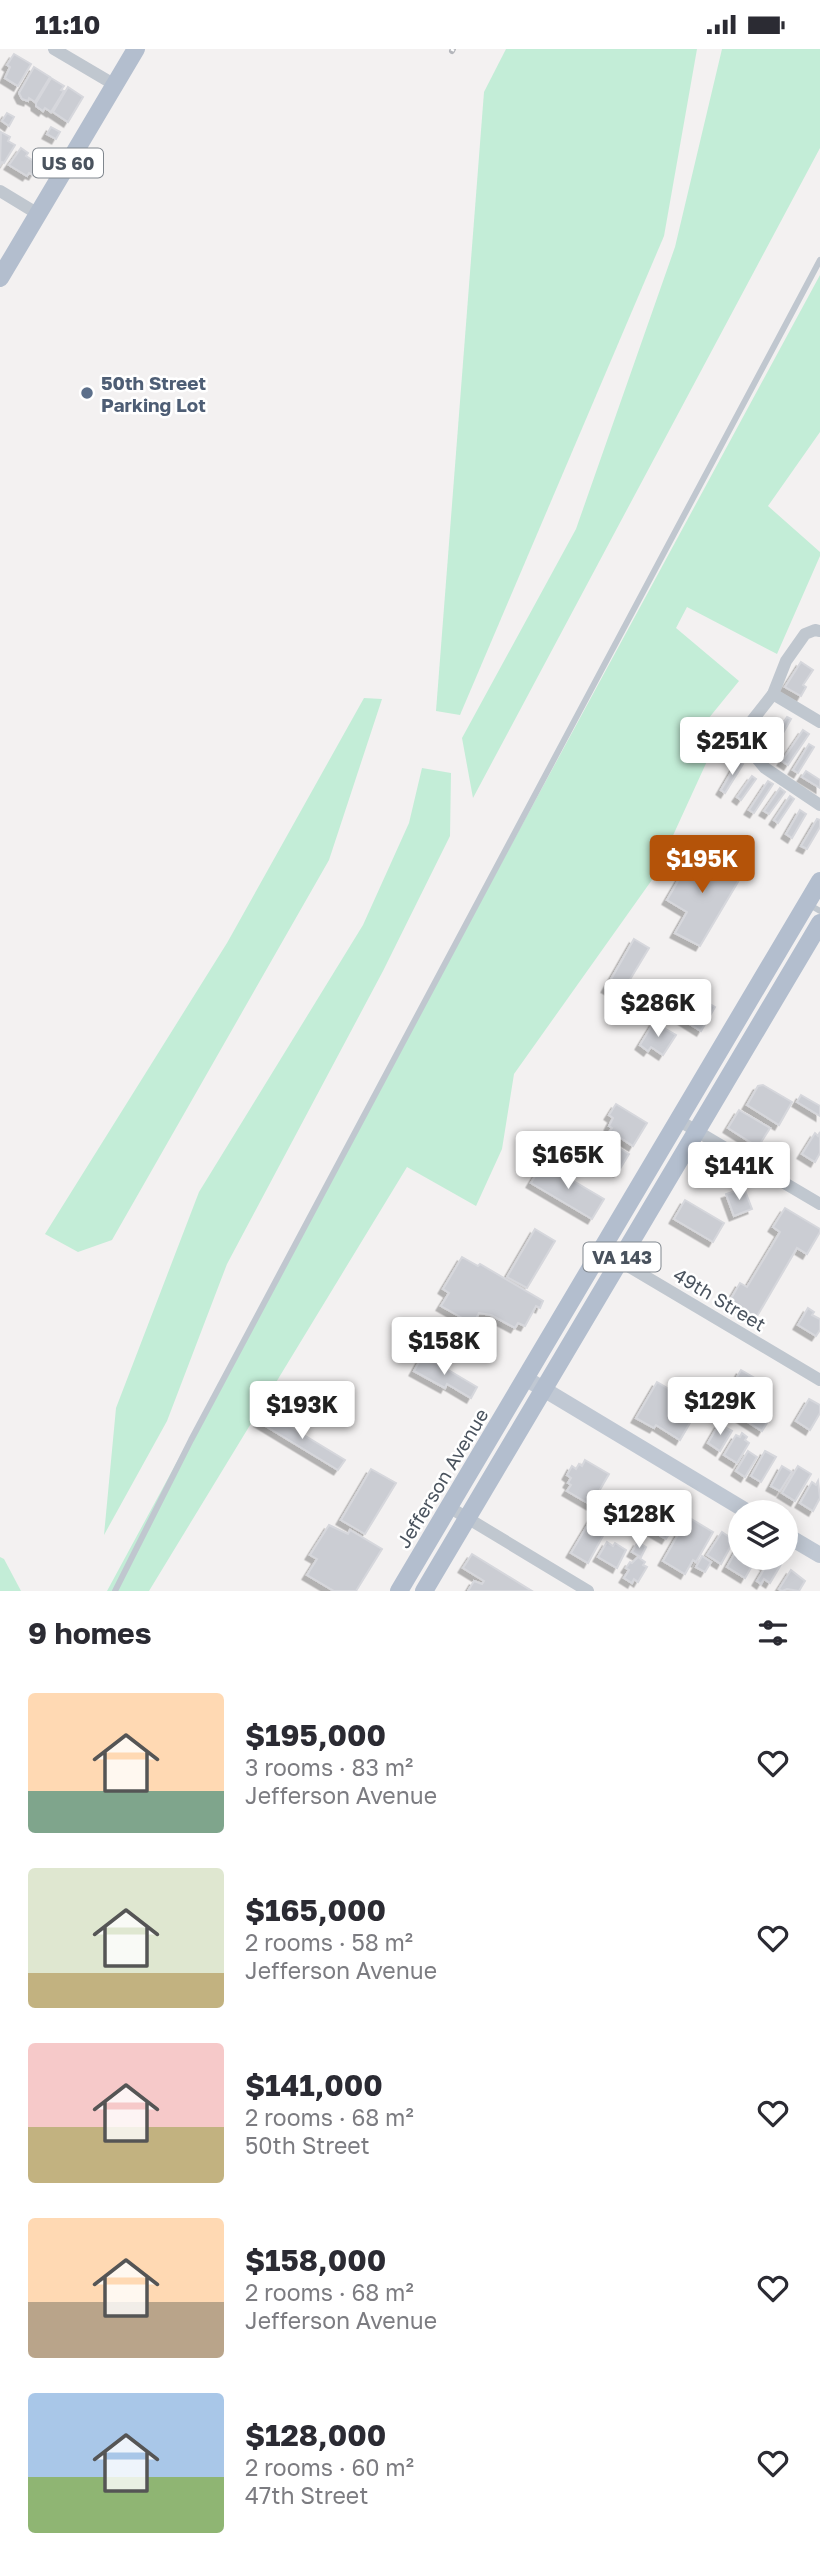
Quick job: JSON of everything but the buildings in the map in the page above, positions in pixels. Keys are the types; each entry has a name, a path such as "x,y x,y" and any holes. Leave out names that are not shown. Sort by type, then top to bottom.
{"main road":[{"name":"US 60","path":"0,278 136,49"},
{"name":"Jefferson Avenue","path":"399,1591 678,1120 813,907 820,881"},
{"name":"VA 143","path":"424,1591 820,923"}],"street":[{"path":"54,49 115,85"},
{"path":"0,191 38,214"},
{"path":"820,631 804,634 786,661 773,694 751,722 747,738 748,748 765,768 820,805"},
{"path":"773,694 820,722"},
{"path":"678,1120 820,1204"},
{"name":"49th Street","path":"601,1250 820,1380"},
{"path":"525,1378 728,1500"},
{"path":"449,1507 588,1591"},
{"path":"798,1542 820,1555"}],"lane":[{"path":"115,1591 191,1440 820,260"}],"green space":[{"path":"506,49 697,49 664,236 460,715 436,711 484,92"},
{"path":"722,49 820,49 820,148 473,798 462,738 576,529 675,247"},
{"path":"820,275 820,432 768,506 820,552 820,556 777,654 687,607 676,628 739,681 695,735 708,759 654,877 514,1074 502,1149 476,1206 407,1167 149,1591 107,1591"},
{"path":"364,698 382,699 329,860 112,1240 78,1252 45,1234 227,943"},
{"path":"422,768 451,773 450,836 383,971 227,1264 167,1421 104,1535 116,1408 199,1192 363,925 409,823"},
{"path":"0,1557 4,1559 21,1591 0,1591"}],"place":[{"name":"50th Street Parking Lot","path":"87,393"}]}
